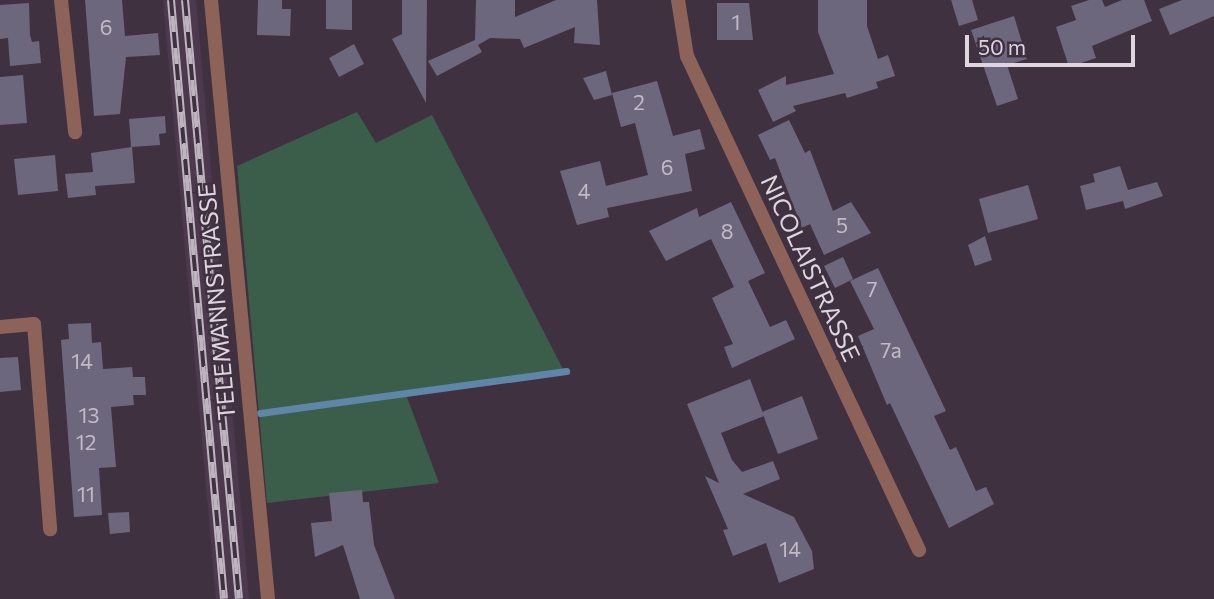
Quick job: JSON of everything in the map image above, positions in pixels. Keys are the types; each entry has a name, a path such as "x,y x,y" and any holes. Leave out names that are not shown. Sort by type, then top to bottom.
{"street":[{"path":"61,0 75,132"},
{"name":"TELEMANNSTRASSE","path":"211,0 268,599"},
{"name":"NICOLAISTRASSE","path":"678,0 687,56 919,550"},
{"path":"0,327 34,324 50,529"}],"shaded area":[{"path":"163,0 196,0 249,599 216,599"}],"green space":[{"path":"357,112 376,143 432,115 564,371 405,392 439,483 267,503 237,166"}],"building":[{"path":"85,0 122,0 125,36 158,33 160,55 126,57 120,114 94,116"},
{"path":"258,0 282,0 282,9 291,9 290,36 257,35"},
{"path":"326,0 352,0 352,30 326,29"},
{"path":"402,0 427,0 426,103 392,39 402,34"},
{"path":"476,0 515,0 515,17 556,0 597,0 600,45 574,43 575,27 524,48 520,39 490,38 478,45 482,52 437,76 428,61 475,40"},
{"path":"818,0 867,0 867,26 878,59 888,55 895,76 876,82 878,88 847,98 845,93 793,106 796,111 773,122 758,90 786,76 786,85 834,74 818,32"},
{"path":"951,0 972,0 978,20 959,26"},
{"path":"1089,0 1102,0 1105,7 1122,0 1144,0 1152,21 1092,46 1096,58 1069,67 1056,27 1076,20 1071,6"},
{"path":"1182,0 1214,0 1214,16 1170,35 1159,9"},
{"path":"29,3 30,35 32,42 39,41 41,63 10,66 8,38 0,39 0,5"},
{"path":"717,3 749,3 753,40 717,40"},
{"path":"1014,16 1027,59 1007,65 1018,99 997,106 971,30"},
{"path":"354,44 364,64 339,77 329,58"},
{"path":"606,71 612,95 594,100 583,78"},
{"path":"23,75 27,123 0,125 0,77"},
{"path":"657,81 673,136 700,129 705,149 685,154 692,191 607,208 609,217 577,225 560,171 600,161 606,186 648,175 635,123 621,127 612,93"},
{"path":"165,116 166,133 159,134 160,145 131,147 129,119"},
{"path":"789,120 805,153 810,150 833,211 851,202 871,233 824,255 810,224 802,228 775,158 770,160 758,135"},
{"path":"132,147 135,183 95,186 96,195 68,198 65,174 93,172 91,153"},
{"path":"55,155 58,191 18,195 14,159"},
{"path":"1120,166 1128,190 1157,182 1163,196 1125,209 1123,201 1086,210 1080,186 1095,182 1093,174"},
{"path":"1028,185 1038,219 988,233 979,199"},
{"path":"731,202 765,273 748,281 770,327 786,320 795,339 732,368 724,347 733,344 712,298 734,287 711,239 666,261 649,231 697,208 699,217"},
{"path":"985,236 992,260 975,266 968,245"},
{"path":"843,257 853,279 835,288 824,266"},
{"path":"878,268 946,411 934,416 950,450 956,447 976,491 986,487 994,504 949,528 890,403 887,405 858,336 874,329 850,281"},
{"path":"91,323 92,343 101,342 103,369 132,367 133,377 145,377 146,395 133,395 134,405 111,407 116,467 99,468 102,515 74,517 61,340 69,339 68,324"},
{"path":"18,357 21,390 0,392 0,358"},
{"path":"750,379 764,416 721,433 732,460 742,472 773,461 780,479 743,494 794,517 812,551 814,569 779,583 766,543 733,556 723,530 728,529 705,476 719,483 687,404"},
{"path":"802,396 818,439 778,454 762,412"},
{"path":"362,490 363,502 369,502 374,545 395,599 360,599 343,545 315,557 311,523 332,521 329,493"},
{"path":"129,512 130,532 110,534 108,513"}],"waterway":[{"path":"260,413 566,371"}],"railway":[{"path":"171,0 224,599"},
{"path":"185,0 239,599"}]}
